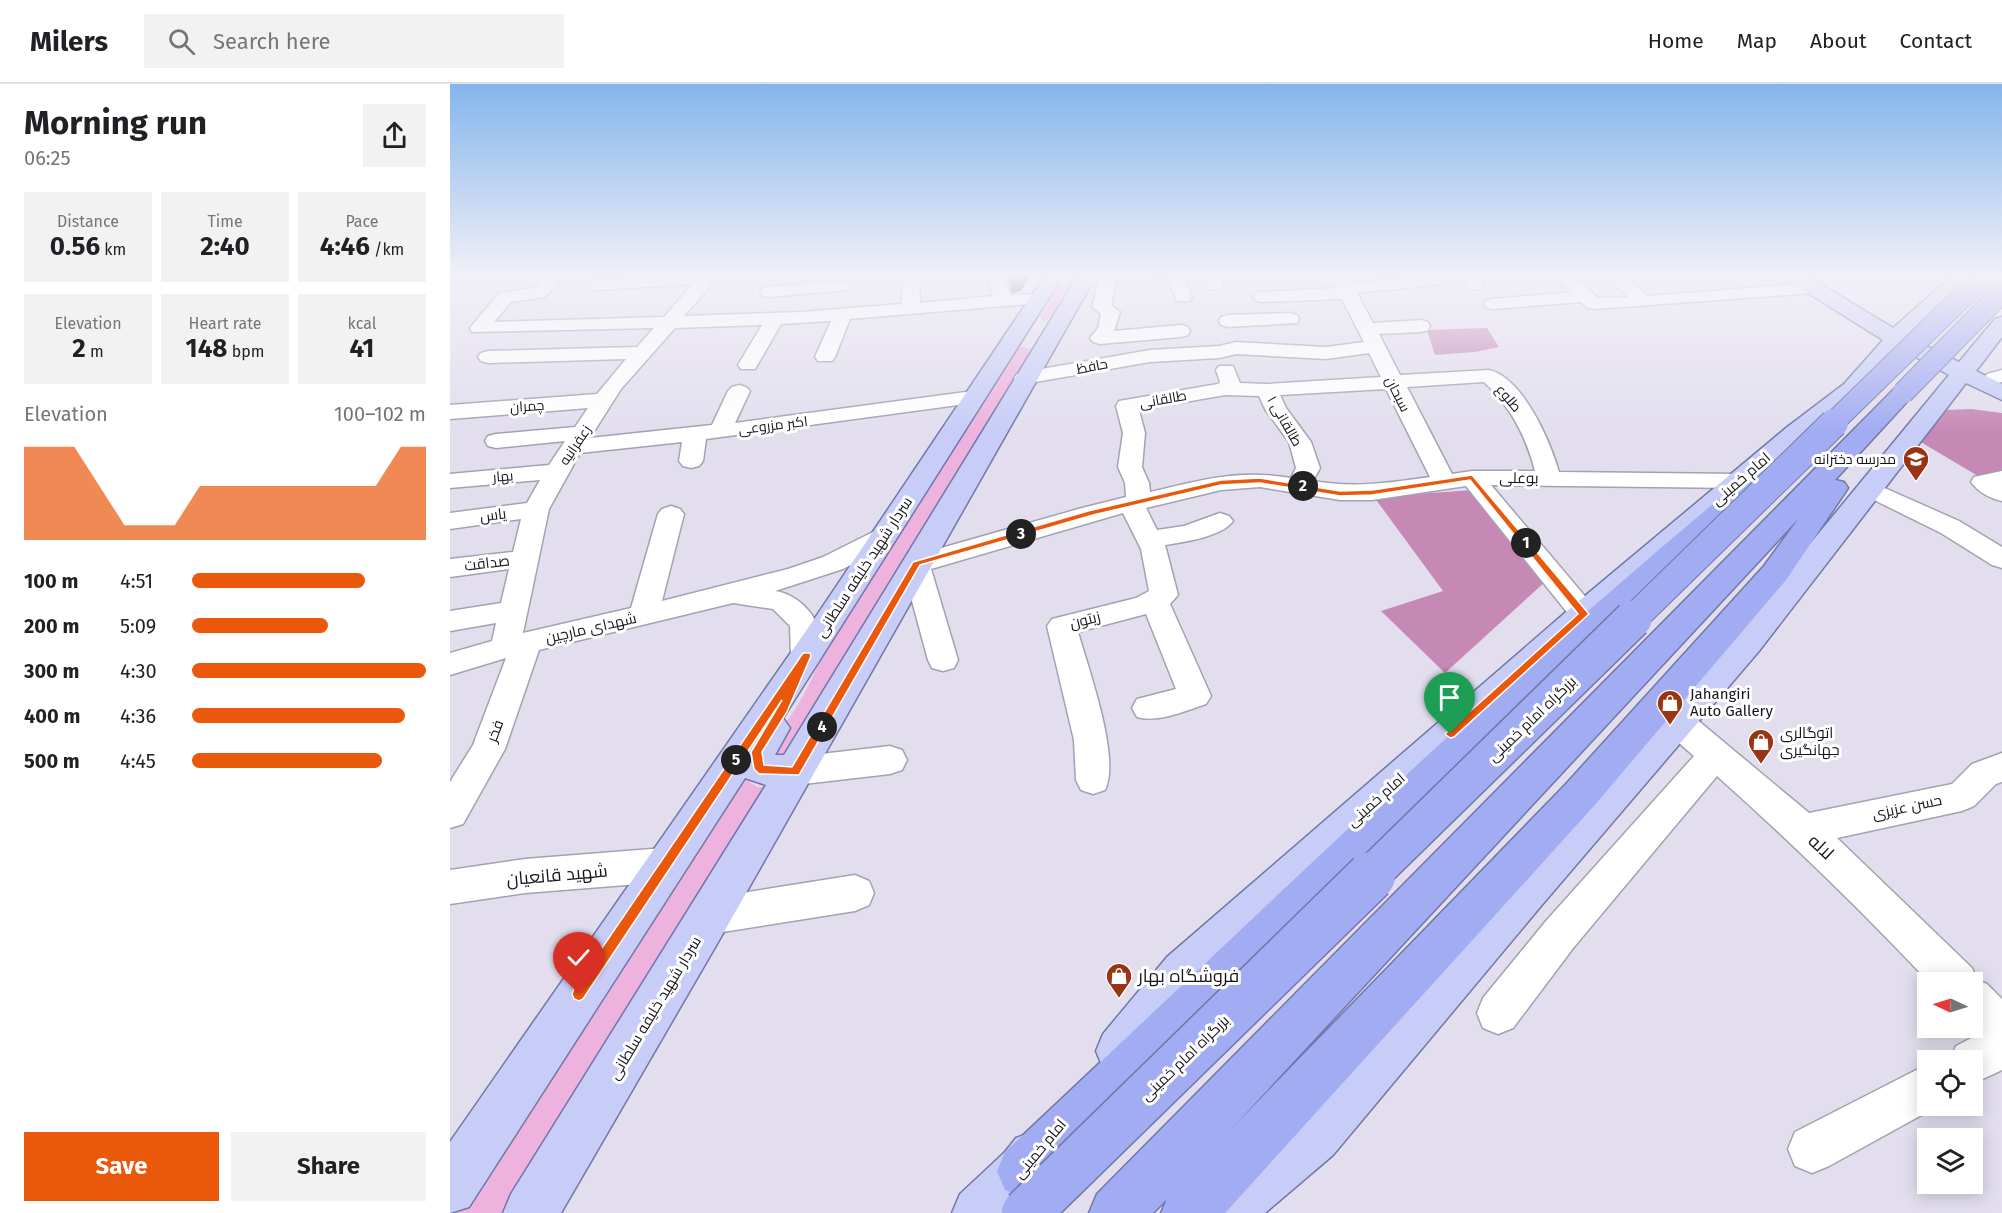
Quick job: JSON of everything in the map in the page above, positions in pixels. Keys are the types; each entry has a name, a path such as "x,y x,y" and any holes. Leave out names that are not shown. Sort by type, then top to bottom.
{"highway":[{"name":"بزرگراه امام خمینی","path":"1116,1213 1887,391 1941,327"},
{"name":"بزرگراه امام خمینی","path":"1026,1213 1887,391 1962,327"},
{"path":"1024,1171 1486,723 1671,553 1887,391"},
{"path":"1188,1213 1579,796 1775,573 1887,391"}],"main road":[{"name":"سردار شهید خلیفه سلطانی","path":"530,1213 710,916 916,564 1040,327"},
{"path":"1886,327 1895,332"},
{"path":"1886,327 1958,380 2002,405"},
{"name":"امام خمینی","path":"980,1213 1024,1171 1184,973 1584,614 1852,389 1901,327"},
{"path":"1223,1213 1315,1137 1526,892 1747,643 1999,327"},
{"name":"سردار شهید خلیفه سلطانی","path":"450,1188 806,656 973,397 1022,361"},
{"path":"1958,380 2000,382"},
{"path":"795,771 759,769 756,752 782,712 806,656"}],"street":[{"path":"480,327 515,327"},
{"name":"زعفرانیه","path":"516,645 513,611 536,509 557,471 604,400 664,327"},
{"path":"748,365 762,327"},
{"path":"825,357 835,327"},
{"name":"حافظ","path":"1107,327 1100,338 1175,327"},
{"name":"حافظ","path":"1180,327 1182,337 1219,351"},
{"path":"1225,389 1230,382 1219,351 1226,327"},
{"name":"سبحان","path":"1365,327 1443,480"},
{"name":"حافظ","path":"1022,361 1219,351 1316,353 1370,337 1417,327"},
{"path":"488,357 642,353"},
{"name":"طلوع","path":"1392,381 1489,376 1519,407 1538,440 1549,479"},
{"name":"طالقانی","path":"1135,503 1137,483 1130,466 1134,433 1127,406 1225,389 1272,399 1392,381"},
{"path":"720,431 739,391"},
{"name":"اکبر مزروعی","path":"496,441 578,440 694,434 973,397"},
{"path":"1272,399 1402,402"},
{"name":"طالقانی ۱","path":"1272,399 1300,442 1303,451 1308,468 1299,485"},
{"name":"چمران","path":"450,412 604,400"},
{"path":"691,461 694,434"},
{"name":"بهار","path":"450,481 557,471"},
{"path":"1472,478 1584,614"},
{"name":"بوعلی","path":"916,564 1091,513 1221,483 1260,480 1340,493 1372,493 1443,480 1472,478 1740,481"},
{"path":"2002,478 1983,482 2002,494"},
{"path":"1870,489 1950,527 2002,559"},
{"path":"1135,503 1154,549 1164,595 1154,600 1195,696 1148,708"},
{"name":"یاس","path":"450,521 536,509"},
{"path":"644,615 671,514"},
{"path":"1149,539 1189,533 1220,521"},
{"name":"شهدای مارچین","path":"451,666 516,645 732,594 833,563 884,537"},
{"name":"صداقت","path":"450,568 524,559"},
{"path":"916,564 944,660"},
{"name":"شهدای مارچین","path":"732,594 781,601 804,623 806,656"},
{"name":"زیتون","path":"1094,780 1089,730 1062,626 1145,605 1154,600"},
{"path":"450,621 513,611"},
{"name":"فخر","path":"450,813 488,749 516,645"},
{"name":"لاله","path":"1677,722 1803,830 1889,912 1947,972"},
{"path":"1498,1013 1560,934 1715,755"},
{"path":"795,771 890,760"},
{"name":"حسن عزیزی","path":"1803,830 1962,796 1984,774 2002,767"},
{"name":"شهید قانعیان","path":"450,887 525,876 664,865"},
{"path":"710,916 855,893"},
{"path":"1983,1010 2002,1030"},
{"path":"1983,1056 2002,1046"},
{"path":"1812,1149 1917,1092"}],"shaded area":[{"path":"1487,328 1499,347 1475,352 1435,355 1427,330"},
{"path":"1022,347 1031,349 1012,386 790,756 774,758 768,749 806,690 823,651 1012,350"},
{"path":"1971,409 2002,413 2002,474 1978,476 1919,441 1947,410"},
{"path":"1473,490 1546,581 1445,673 1381,611 1443,591 1374,497"},
{"path":"741,776 757,787 777,786 508,1213 457,1213"}],"place":[{"name":"مدرسه دخترانه","path":"1916,482"},
{"name":"Jahangiri Auto Gallery","path":"1670,726"},
{"name":"اتوگالری جهانگیری","path":"1761,765"},
{"name":"فروشگاه بهار","path":"1119,999"}],"route":[{"path":"579,994 806,656 782,712 756,752 759,769 795,771 916,564 1091,513 1178,491 1221,483 1260,480 1340,493 1372,493 1418,487 1443,480 1472,478 1584,614 1450,734"}]}
